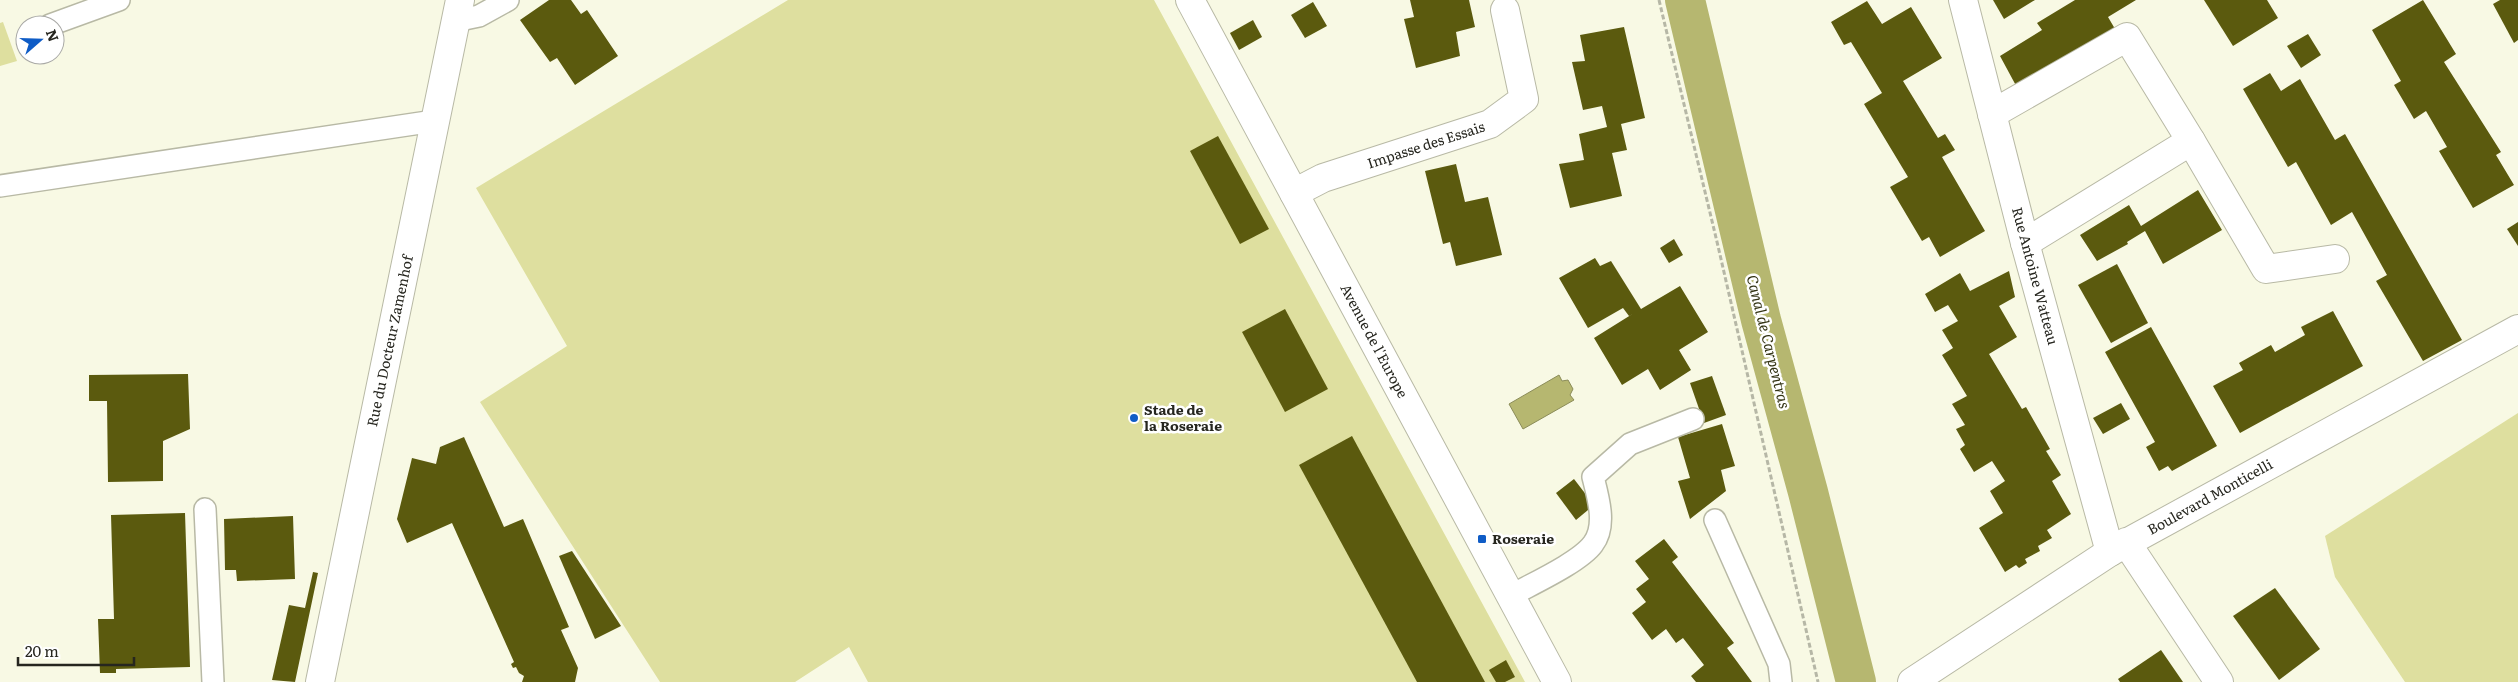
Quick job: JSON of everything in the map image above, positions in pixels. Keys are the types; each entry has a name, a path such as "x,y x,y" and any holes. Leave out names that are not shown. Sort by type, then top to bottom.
{"street":[{"name":"Avenue de l'Europe","path":"1190,0 1512,595 1557,682"},
{"name":"Rue Antoine Watteau","path":"1963,0 2025,243 2118,547 2219,682"},
{"name":"Rue du Docteur Zamenhof","path":"320,682 458,10"},
{"name":"Impasse des Essais","path":"1294,193 1323,178 1490,124 1524,99 1505,10"},
{"path":"1992,114 2127,37 2266,269 2334,259"},
{"path":"2025,243 2191,141"},
{"name":"Boulevard Monticelli","path":"1912,682 2118,547 2518,329"}],"lane":[{"path":"65,20 119,0"},
{"path":"458,10 479,16 508,0"},
{"path":"0,186 434,121"},
{"path":"1512,595 1579,557 1594,544 1600,527 1600,503 1593,477 1630,444 1692,419"},
{"path":"205,509 212,682"},
{"path":"1715,520 1779,664 1782,682"}],"path":[{"path":"1659,0 1718,246 1818,682"}],"shaded area":[{"path":"788,0 1154,0 1525,682 868,682 849,647 795,682 660,682 480,402 567,346 476,188"},
{"path":"3,22 15,55 15,62 0,66 0,23"},
{"path":"1559,375 1562,381 1568,380 1573,389 1570,395 1574,400 1523,429 1509,404"},
{"path":"2518,413 2518,682 2405,682 2335,577 2325,536"}],"building":[{"path":"549,0 571,0 581,14 587,10 618,56 575,85 557,58 550,62 520,20"},
{"path":"1410,0 1469,0 1475,27 1456,32 1460,56 1416,68 1404,19 1414,17"},
{"path":"1993,0 2035,0 2004,19"},
{"path":"2075,0 2136,0 2108,17 2118,34 2020,93 2000,56 2042,30 2037,23"},
{"path":"2204,0 2267,0 2278,18 2233,46"},
{"path":"2423,0 2456,54 2444,62 2501,152 2496,155 2514,185 2473,208 2439,151 2447,147 2426,111 2414,119 2394,85 2401,81 2372,30"},
{"path":"2500,0 2518,0 2518,40 2514,43 2493,4"},
{"path":"1867,1 1882,24 1911,7 1942,58 1903,81 1938,138 1945,134 1955,150 1942,157 1985,231 1940,257 1929,237 1922,241 1890,187 1908,177 1864,104 1882,93 1851,42 1844,45 1831,22"},
{"path":"1313,2 1327,26 1305,38 1291,15"},
{"path":"1253,20 1262,37 1239,50 1230,33"},
{"path":"1624,27 1645,118 1621,124 1627,150 1612,153 1622,196 1570,208 1559,164 1584,160 1579,134 1607,127 1602,106 1583,110 1572,62 1585,61 1580,35"},
{"path":"2308,34 2321,55 2301,68 2287,46"},
{"path":"2270,73 2281,91 2300,79 2335,140 2345,134 2462,340 2423,361 2376,281 2387,275 2352,212 2331,225 2296,162 2288,167 2243,89"},
{"path":"1218,136 1269,229 1240,244 1190,151"},
{"path":"1456,164 1465,202 1488,197 1502,255 1456,266 1450,242 1443,244 1425,171"},
{"path":"2198,190 2222,230 2163,264 2145,231 2127,242 2128,244 2097,261 2080,235 2129,205 2141,226"},
{"path":"2518,222 2518,246 2507,229"},
{"path":"1674,239 1683,255 1669,263 1660,248"},
{"path":"1595,258 1600,266 1611,261 1641,309 1680,286 1708,332 1679,350 1691,370 1660,390 1648,369 1622,385 1594,338 1634,313 1629,316 1623,308 1588,328 1559,278"},
{"path":"2117,264 2148,323 2111,343 2078,285"},
{"path":"2009,271 2015,297 1999,306 2017,337 1989,354 2022,409 2026,407 2050,449 2046,451 2061,475 2052,481 2071,514 2047,530 2052,538 2038,546 2040,551 2025,559 2027,563 2019,568 2016,565 2005,572 1979,528 2003,513 1990,491 2005,481 1992,461 1974,472 1960,449 1965,445 1956,429 1965,425 1952,404 1967,396 1942,355 1953,348 1942,330 1958,321 1948,305 1935,312 1925,294 1960,273 1970,291"},
{"path":"1285,309 1328,389 1285,412 1242,332"},
{"path":"2333,311 2363,366 2240,433 2213,386 2243,370 2239,363 2271,345 2275,352 2305,335 2301,327"},
{"path":"2151,327 2217,446 2172,471 2168,466 2159,471 2146,447 2155,442 2105,352"},
{"path":"188,374 190,429 163,441 163,481 108,482 107,401 89,401 89,375"},
{"path":"1712,376 1726,415 1704,423 1690,383"},
{"path":"2121,403 2130,419 2103,434 2093,418"},
{"path":"1722,424 1735,466 1721,470 1726,491 1690,519 1678,481 1690,478 1678,437"},
{"path":"1352,436 1485,682 1417,682 1299,465"},
{"path":"464,437 504,527 523,519 569,627 561,630 578,668 575,682 522,682 524,676 519,673 516,667 513,668 511,664 514,662 452,523 407,543 397,519 412,458 436,464 440,447"},
{"path":"1574,479 1594,505 1576,520 1556,493"},
{"path":"185,513 190,667 116,669 116,673 100,673 98,619 114,619 111,515"},
{"path":"293,516 295,579 237,581 236,570 225,570 224,519"},
{"path":"1664,539 1678,557 1672,562 1734,643 1727,648 1752,682 1696,682 1691,676 1704,665 1683,638 1676,643 1666,629 1652,640 1632,613 1646,602 1636,589 1649,579 1635,561"},
{"path":"572,551 621,626 595,639 559,556"},
{"path":"313,572 318,573 295,682 272,680 289,605 305,608"},
{"path":"2275,588 2320,649 2279,680 2233,616"},
{"path":"2161,650 2183,682 2120,682 2118,679"},
{"path":"1506,660 1515,677 1505,682 1496,682 1489,670"}],"waterway":[{"name":"Canal de Carpentras","path":"1685,0 1761,320 1808,492 1856,682"}],"place":[{"name":"Stade de la Roseraie","path":"1134,418"},
{"name":"Roseraie","path":"1482,539"}]}
